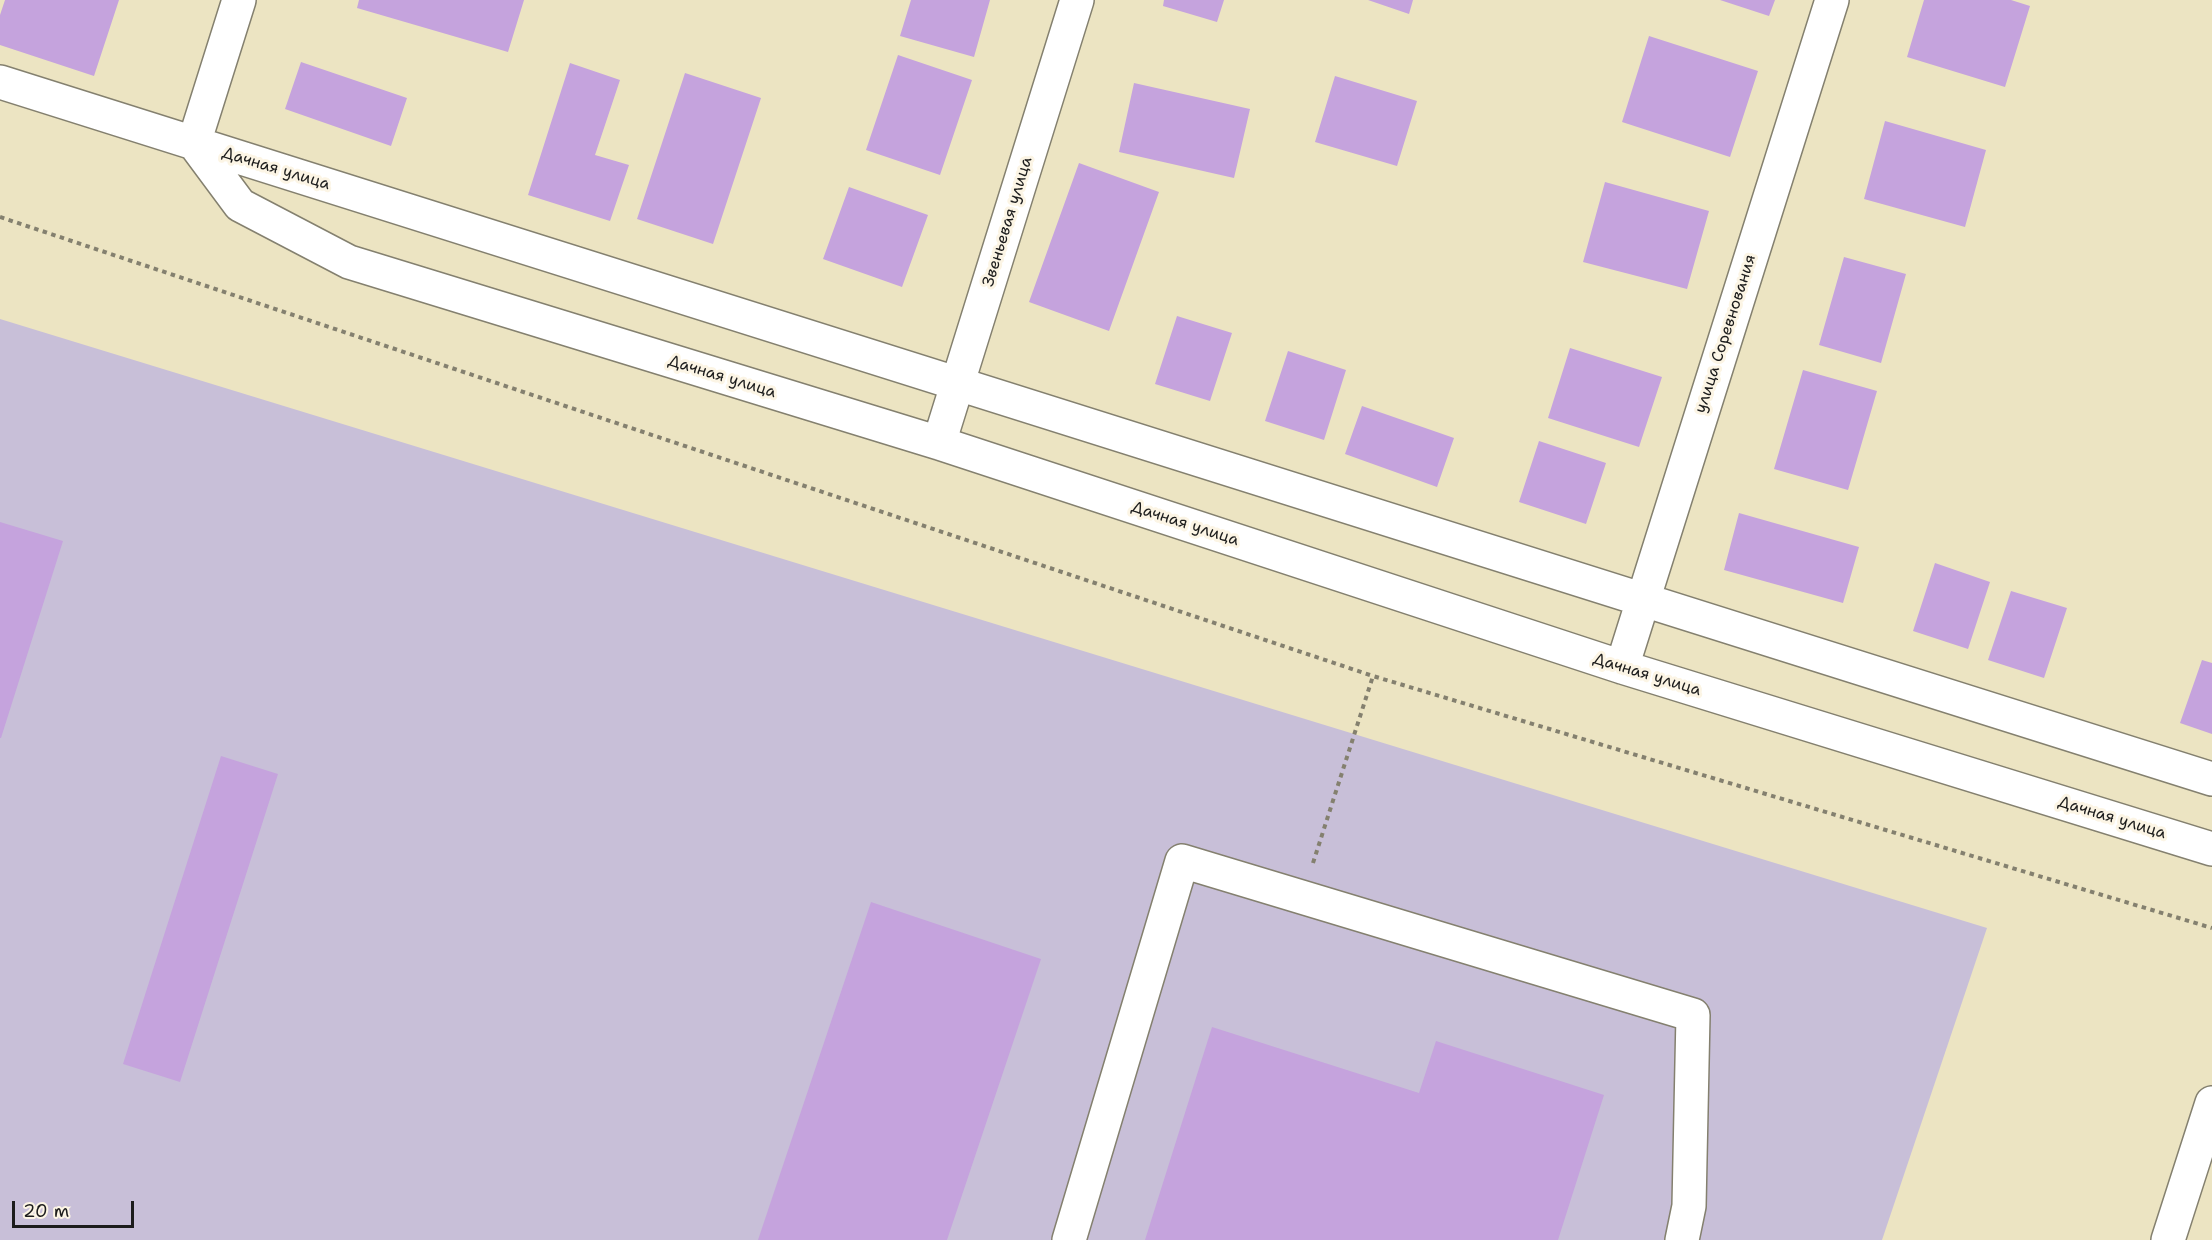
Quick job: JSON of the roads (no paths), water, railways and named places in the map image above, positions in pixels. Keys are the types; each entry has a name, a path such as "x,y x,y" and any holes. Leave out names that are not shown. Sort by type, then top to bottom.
{"street":[{"path":"194,143 239,0"},
{"name":"Звеньевая улица","path":"939,444 1077,0"},
{"name":"улица Соревнования","path":"1622,667 1832,0"},
{"name":"Дачная улица","path":"0,82 2212,779"},
{"name":"Дачная улица","path":"194,143 240,206 349,262 939,444 1622,667 2212,849"},
{"path":"1069,1240 1182,861 1694,1015 1689,1206 1682,1240"},
{"path":"2168,1240 2212,1103"}]}
